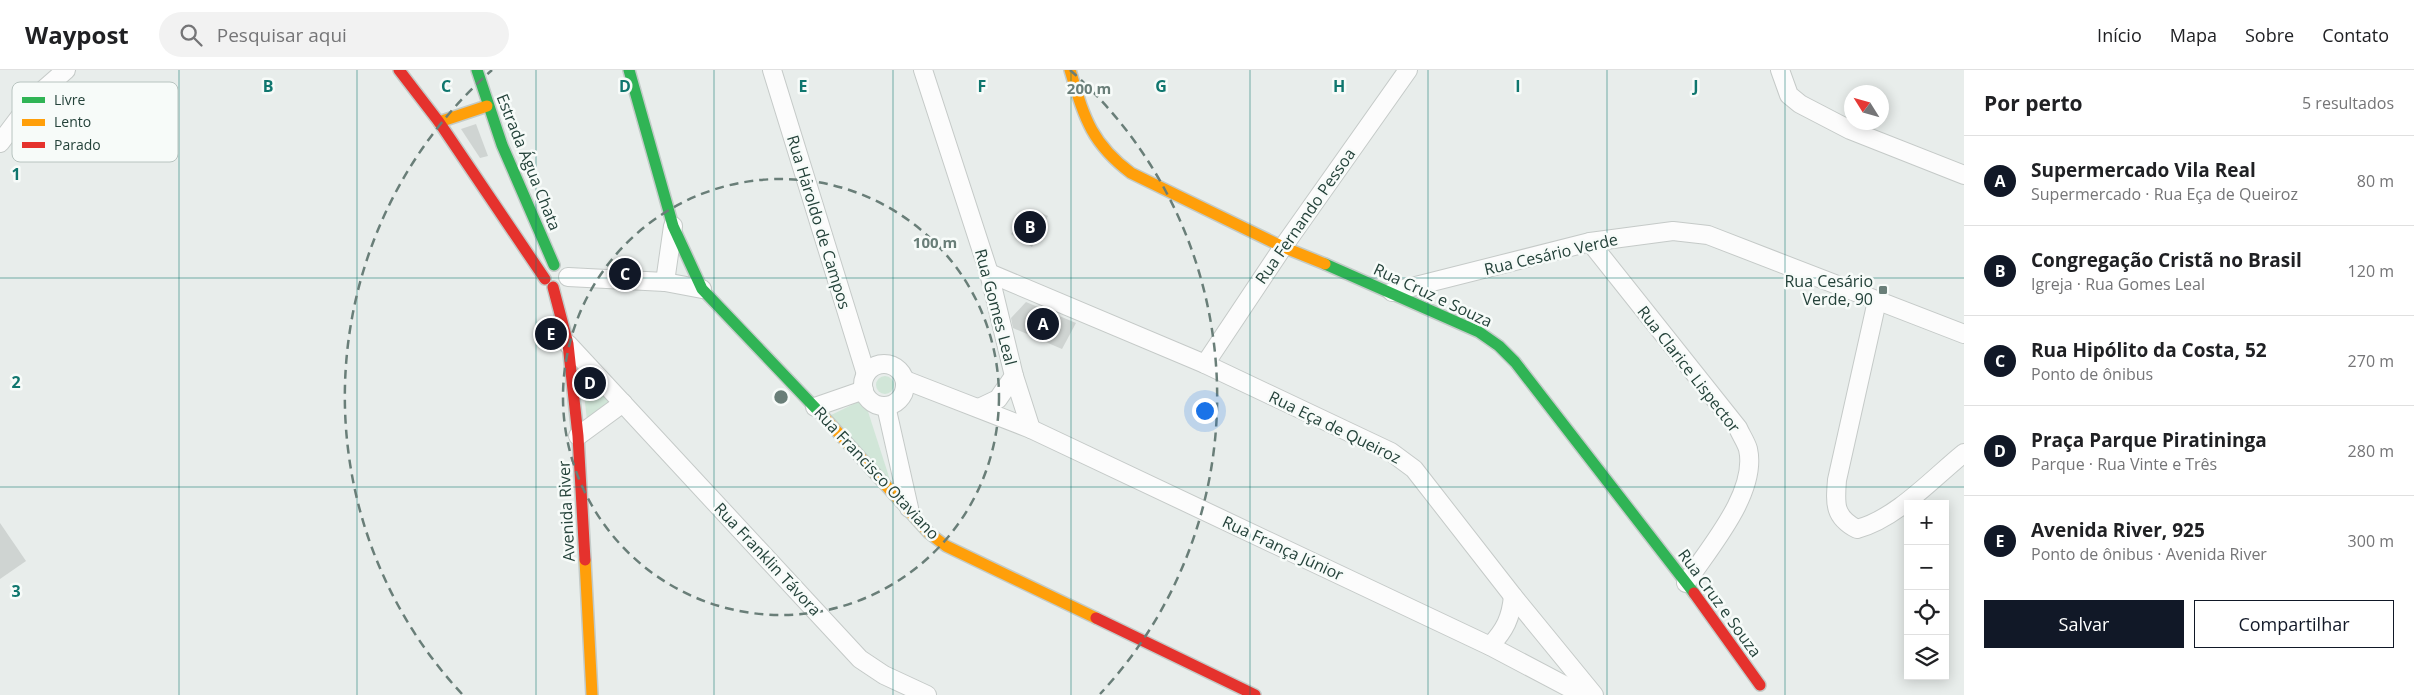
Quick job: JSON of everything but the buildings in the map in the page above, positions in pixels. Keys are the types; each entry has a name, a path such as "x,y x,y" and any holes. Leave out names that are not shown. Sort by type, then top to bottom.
{"street":[{"path":"52,82 66,70"},
{"name":"Avenida River","path":"399,70 439,122 549,283 564,326 568,344 578,436 592,695"},
{"name":"Estrada Água Chata","path":"477,70 487,106 519,190 554,265"},
{"name":"Rua Francisco Otaviano","path":"629,70 673,226 702,289 909,508 929,533 946,546 1255,695"},
{"name":"Rua Haroldo de Campos","path":"772,70 865,382"},
{"name":"Rua Gomes Leal","path":"924,70 989,273 1014,376 1031,429"},
{"name":"Rua Cruz e Souza","path":"1070,70 1088,125 1098,144 1112,160 1131,173 1283,247 1392,292 1479,332 1499,346 1515,362 1686,583 1760,685"},
{"name":"Rua Fernando Pessoa","path":"1205,364 1283,247 1408,70"},
{"path":"1780,70 1789,94 1800,104 1850,130 1964,175"},
{"path":"439,122 487,106"},
{"path":"0,143 12,127"},
{"name":"Rua Francisco Otaviano","path":"665,282 673,226"},
{"name":"Rua Cesário Verde","path":"1392,292 1590,242 1673,231 1708,235 1964,334"},
{"name":"Rua Clarice Lispector","path":"1590,242 1738,428 1748,449 1748,471 1743,492 1730,518 1686,583"},
{"path":"566,280 564,268 554,265 548,268 549,283 559,287 566,280 665,282 702,289"},
{"name":"Rua Eça de Queiroz","path":"989,273 1205,364 1391,452 1414,469 1513,596 1594,695"},
{"name":"Avenida River","path":"564,326 566,280"},
{"path":"1877,301 1837,480 1836,498 1840,517 1845,523 1857,529 1872,525 1887,516 1964,452"},
{"name":"Rua Franklin Távora","path":"568,344 860,659 884,675 927,695"},
{"path":"815,407 865,382 877,365 891,364 898,368 905,380 903,395 886,406 874,403 865,382"},
{"path":"980,408 998,399 1014,376"},
{"name":"Rua França Júnior","path":"905,380 1031,429 1490,646 1583,695"},
{"path":"578,436 624,403"},
{"path":"886,406 909,508"},
{"path":"1490,646 1507,625 1512,612 1513,596"}],"green space":[{"path":"581,365 612,401 587,421"},
{"path":"881,376 889,376 894,381 892,392 881,394 876,389 876,381"},
{"path":"864,399 890,480 829,416"}],"traffic: fast":[{"path":"477,70 502,145 554,265"},
{"path":"629,70 673,226 702,289 823,416"},
{"path":"1325,264 1479,332 1499,346 1515,362 1694,593"}],"traffic: slow":[{"path":"1070,70 1085,115 1097,139 1117,162 1131,173 1283,247 1325,264"},
{"path":"439,122 487,106"},
{"path":"823,416 929,533 946,546 1096,618"},
{"path":"585,560 592,695"}],"traffic: jam":[{"path":"399,70 439,122 545,279"},
{"path":"553,287 568,344 578,436 585,560"},
{"path":"1694,593 1760,685"},
{"path":"1096,618 1255,695"}],"place":[{"name":"Congregação Cristã no Brasil","path":"1030,227"},
{"name":"Rua Hipólito da Costa, 52","path":"625,274"},
{"name":"Rua Cesário Verde, 90","path":"1883,290"},
{"name":"Supermercado Vila Real","path":"1043,324"},
{"name":"Avenida River, 925","path":"551,334"},
{"name":"Praça Parque Piratininga","path":"590,383"}]}
